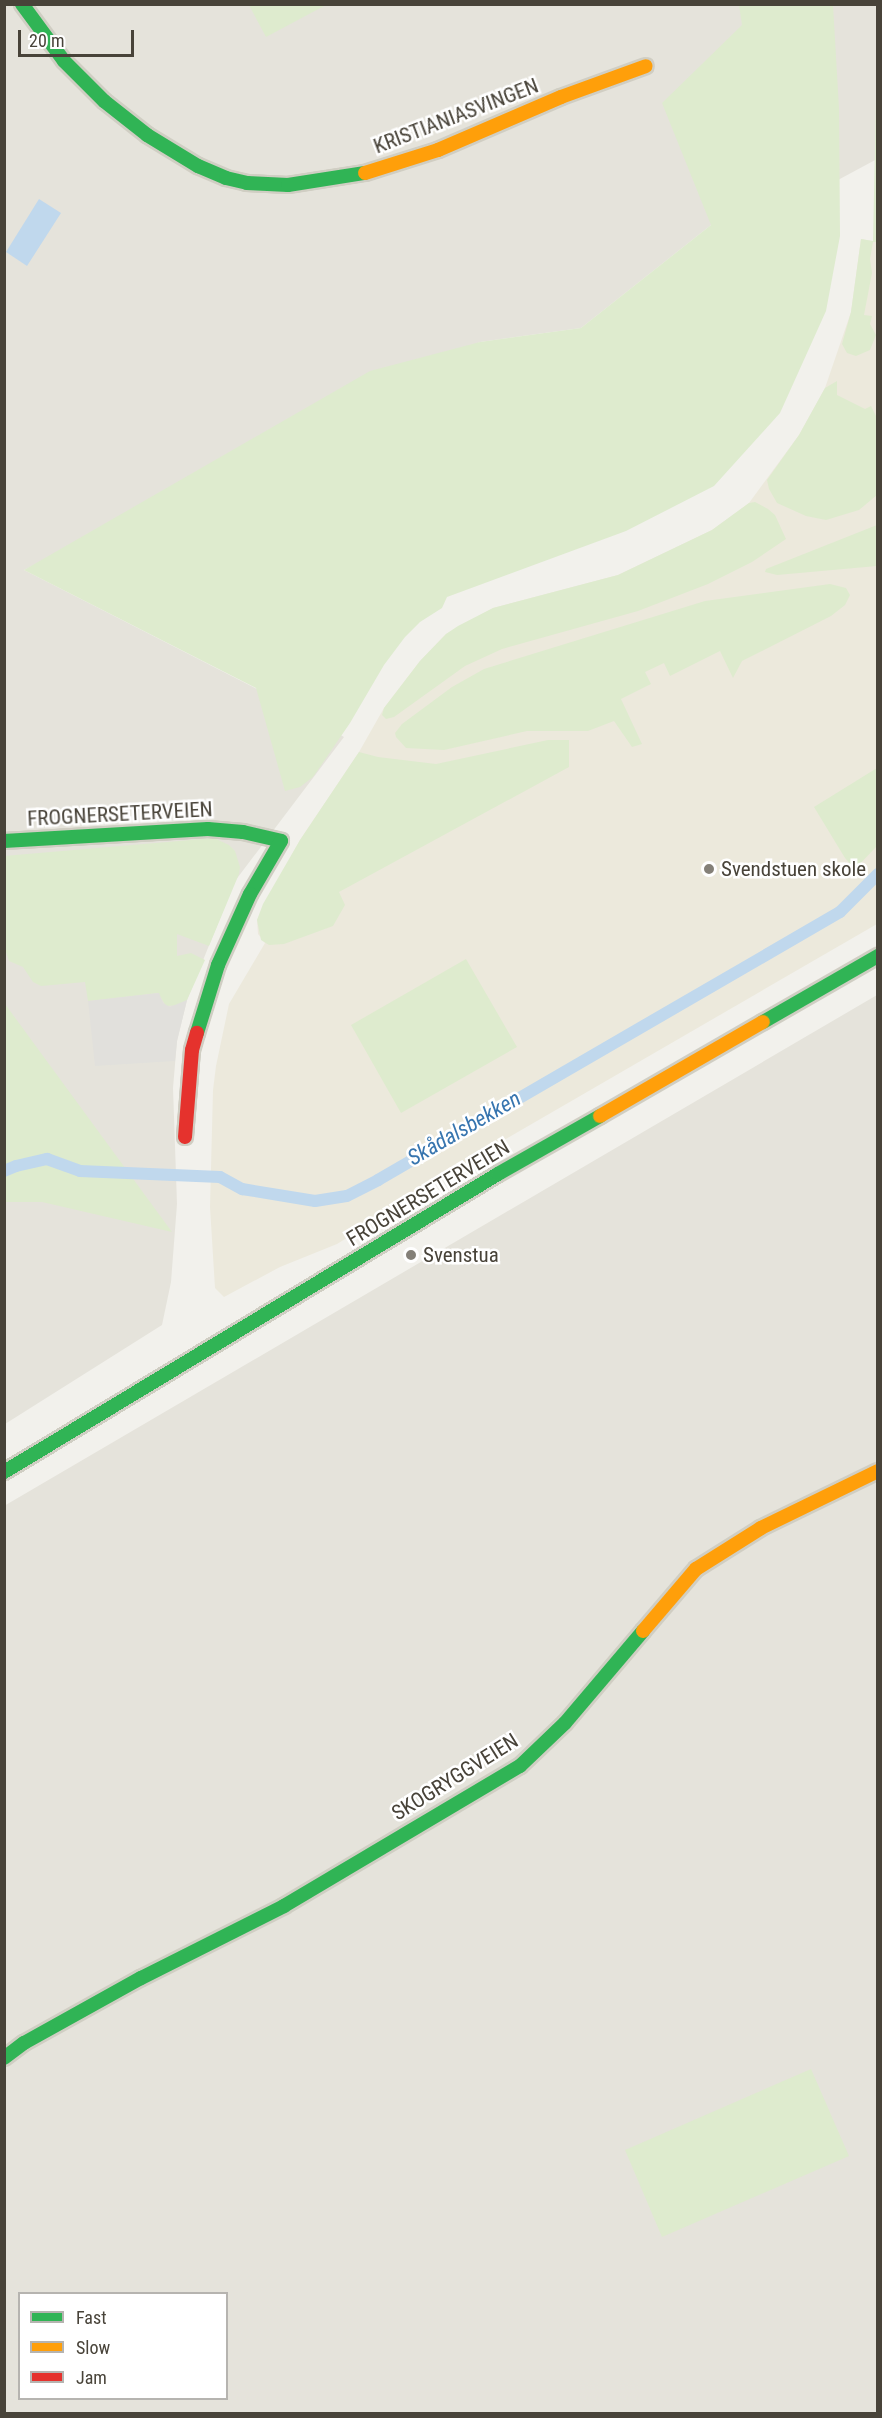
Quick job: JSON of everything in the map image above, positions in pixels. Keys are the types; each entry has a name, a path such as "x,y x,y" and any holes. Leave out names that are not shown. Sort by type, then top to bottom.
{"street":[{"name":"KRISTIANIASVINGEN","path":"21,4 64,61 104,102 147,135 198,166 226,178 247,183 288,185 332,180 387,168 438,150 561,97 646,66"},
{"name":"FROGNERSETERVEIEN","path":"4,841 208,829 243,832 281,842 250,894 218,965 203,1010 192,1050 185,1137"},
{"name":"FROGNERSETERVEIEN","path":"4,1472 498,1174 878,956"},
{"name":"SKOGRYGGVEIEN","path":"4,2058 24,2043 141,1978 284,1906 520,1766 565,1723 696,1569 761,1528 878,1470"}],"shaded area":[{"path":"5,5 877,5 877,159 812,194 711,225 581,328 480,342 24,570 294,708 344,737 235,881 187,1000 177,1041 173,1088 177,1204 171,1282 162,1325 5,1424"},
{"name":"Svendstuen skole","path":"861,239 877,242 877,924 511,1136 337,1244 280,1267 224,1297 215,1288 210,1207 213,1090 216,1066 229,1004 265,943 258,934 257,920 300,840 359,752 384,708 420,661 446,634 493,608 618,575 712,530 749,503 799,435 825,388 851,312"},
{"path":"159,993 163,1003 170,1007 187,1000 177,1041 175,1061 95,1066 88,1001"},
{"path":"877,995 877,2413 5,2413 4,1506"}],"green space":[{"path":"249,5 326,5 266,37"},
{"path":"739,5 833,5 839,108 840,236 826,311 780,413 714,486 626,531 447,597 442,608 420,622 405,637 384,665 350,723 313,777 300,787 285,791 256,688 24,570 370,371 480,342 581,328 711,225 662,103 742,25"},
{"path":"877,51 877,242 873,242 870,259 872,273 864,315 872,316 870,324 876,335 870,350 856,356 847,353 842,344 851,312 861,239 873,241"},
{"path":"837,381 837,395 865,409 871,406 877,418 877,495 859,510 826,520 806,516 777,503 767,480 799,435 825,388"},
{"path":"755,502 775,515 786,539 752,562 708,584 638,611 502,649 465,666 394,717 386,719 382,715 384,708 420,661 446,634 458,626 493,608 618,575 712,530 749,503"},
{"path":"877,525 877,566 777,575 765,572 766,569"},
{"path":"830,584 846,588 850,595 845,605 831,616 742,661 733,678 720,651 670,676 664,663 645,672 651,684 621,699 642,744 632,747 614,721 588,731 527,731 444,750 406,748 396,737 395,733 402,724 452,687 484,669 705,601"},
{"path":"548,740 569,740 569,767 339,892 345,905 333,926 284,944 269,945 261,940 257,920 263,904 300,840 359,752 378,757 436,764"},
{"path":"877,768 877,846 855,869 845,858 814,807"},
{"path":"214,838 229,845 235,851 240,867 239,874 209,946 177,934 177,956 191,953 205,960 187,1000 179,1005 166,1006 158,993 88,1001 85,982 41,986 33,982 23,967 9,961 5,949 4,856"},
{"path":"466,959 517,1047 401,1113 351,1025"},
{"path":"4,1004 172,1232 42,1202 5,1202"},
{"path":"811,2069 849,2156 662,2237 625,2150"}],"water":[{"path":"39,199 61,213 27,266 6,252"}],"waterway":[{"name":"Skådalsbekken","path":"4,1171 47,1159 80,1171 220,1177 242,1189 315,1201 347,1196 840,912 878,874"}],"traffic: fast":[{"path":"22,4 64,61 104,101 147,135 198,166 226,178 247,183 288,185 365,173"},
{"path":"4,841 208,829 243,832 281,841 250,894 218,965 197,1033"},
{"path":"763,1022 878,956"},
{"path":"4,1472 498,1174 600,1116"},
{"path":"4,2058 24,2043 141,1978 284,1906 520,1766 565,1723 643,1631"}],"traffic: slow":[{"path":"365,173 438,150 561,97 646,66"},
{"path":"600,1116 763,1022"},
{"path":"643,1631 696,1569 761,1528 878,1471"}],"traffic: jam":[{"path":"185,1137 192,1050 197,1033"}],"place":[{"name":"Svendstuen skole","path":"709,869"},
{"name":"Svenstua","path":"411,1255"}]}
